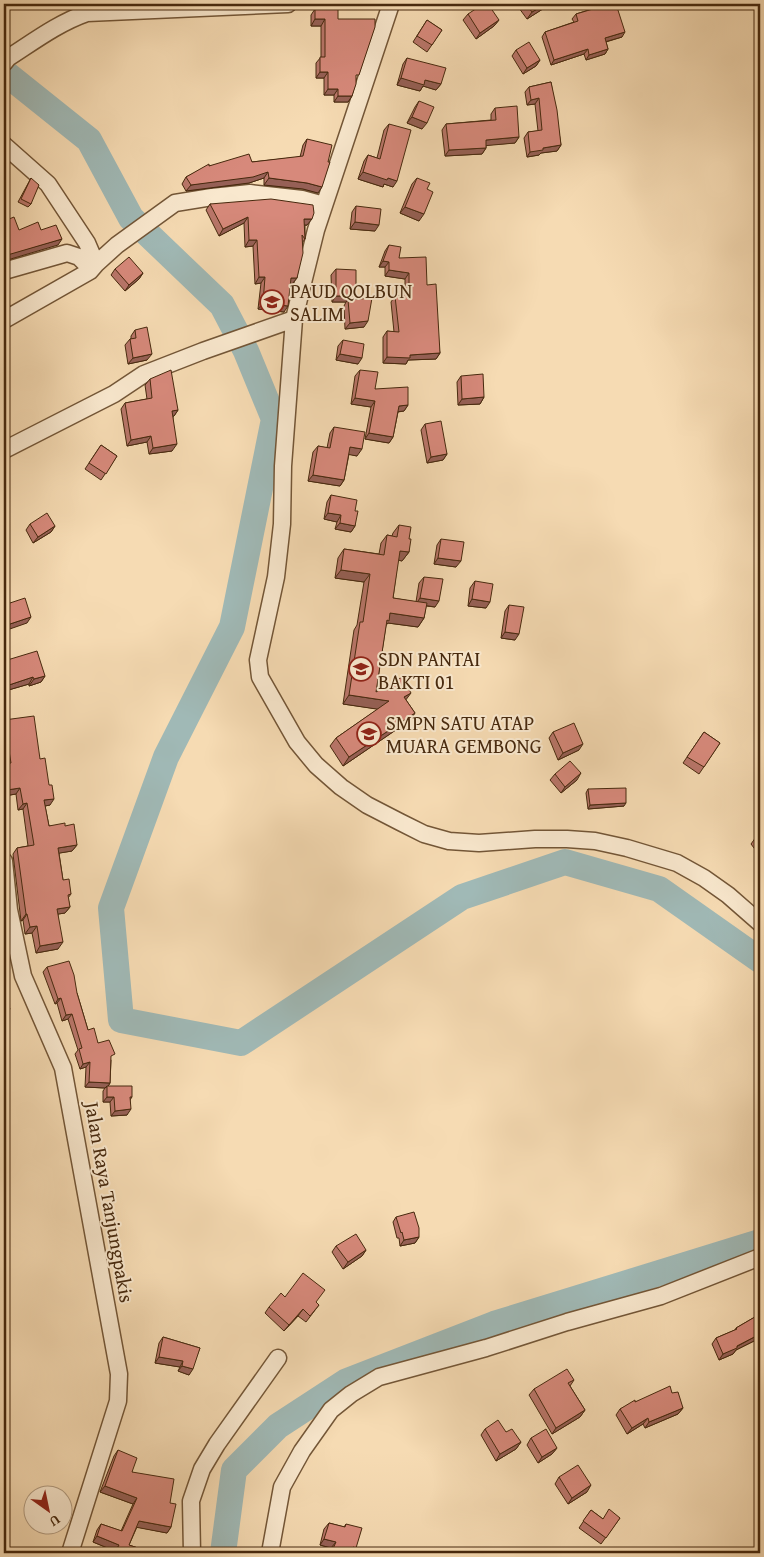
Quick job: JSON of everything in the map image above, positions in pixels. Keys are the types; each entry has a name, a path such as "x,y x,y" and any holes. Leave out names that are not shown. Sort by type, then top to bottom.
{"street":[{"path":"6,61 55,28 72,18 87,13 288,4"},
{"path":"386,4 324,205 294,319 283,466 282,524 276,577 258,660 260,678 297,742 316,765 341,787 367,805 424,834 449,841 479,843 535,838 567,839 595,841 627,848 677,863 704,878 728,894 760,923"},
{"path":"4,145 48,184 87,243 93,267"},
{"path":"4,320 93,267 130,236 175,203 250,193 302,199 324,205"},
{"path":"4,271 66,253 78,257 87,265 93,267"},
{"path":"4,450 114,394 144,374 294,319"},
{"name":"Jalan Raya Tanjungpakis","path":"4,861 6,911 23,976 63,1068 119,1374 118,1400 70,1553"},
{"path":"270,1553 282,1487 302,1452 331,1410 351,1394 380,1377 486,1348 566,1322 660,1296 760,1257"},
{"path":"192,1553 191,1501 202,1469 216,1444 278,1358"}],"building":[{"path":"483,4 488,4 499,20 480,33 468,14"},
{"path":"526,4 546,4 532,12"},
{"path":"602,4 616,4 625,32 605,38 608,49 589,55 588,49 554,60 545,32 578,21 576,14 603,6"},
{"path":"315,9 338,9 338,19 375,19 375,27 359,75 356,75 356,84 352,96 338,96 338,89 328,89 328,72 320,72 320,57 325,57 325,19 315,19"},
{"path":"427,20 442,30 432,45 417,36"},
{"path":"529,42 540,60 527,68 516,50"},
{"path":"407,58 446,68 441,84 425,80 424,85 401,78"},
{"path":"551,82 557,110 561,145 530,152 528,132 542,130 539,98 531,100 529,87"},
{"path":"419,101 434,107 427,123 412,117"},
{"path":"517,106 519,137 486,140 486,148 449,150 446,124 496,120 495,108"},
{"path":"389,124 411,130 397,181 388,178 387,180 363,172 368,155 380,159"},
{"path":"307,139 332,145 328,162 330,162 322,187 269,178 268,172 253,177 191,185 186,177 209,164 209,166 249,154 252,162 303,156"},
{"path":"31,178 39,185 31,204 21,199"},
{"path":"417,178 430,183 427,189 433,192 424,214 405,207"},
{"path":"271,199 313,205 314,213 312,219 304,219 305,239 302,235 303,253 297,278 291,278 288,306 263,303 265,277 259,277 257,240 249,240 248,217 223,229 210,204"},
{"path":"356,206 381,209 379,225 355,222"},
{"path":"14,217 19,230 38,222 41,230 56,225 62,239 4,256 4,221"},
{"path":"389,245 401,247 399,258 426,257 427,285 436,284 440,353 410,355 410,358 387,357 387,331 399,332 395,296 409,294 409,273 389,270 389,262 383,261"},
{"path":"129,257 143,273 129,285 115,269"},
{"path":"336,269 356,270 356,296 336,296"},
{"path":"372,298 368,321 350,323 348,300"},
{"path":"147,327 152,354 133,358 130,339 136,338 135,330"},
{"path":"343,340 364,344 362,358 340,354"},
{"path":"171,370 178,410 172,411 177,444 153,448 151,436 131,440 125,403 152,398 150,379"},
{"path":"360,370 378,372 375,389 408,387 408,405 399,406 393,437 369,433 375,401 355,398"},
{"path":"483,374 484,397 462,399 461,376"},
{"path":"441,421 447,454 431,457 425,424"},
{"path":"334,427 365,432 362,449 350,447 344,480 313,475 318,446 330,448"},
{"path":"101,445 117,456 106,474 89,463"},
{"path":"331,495 357,500 355,511 358,511 355,526 340,523 341,515 328,513"},
{"path":"47,513 55,526 38,537 30,524"},
{"path":"399,525 411,527 409,539 411,539 409,552 400,551 393,598 427,603 424,618 390,613 389,621 387,620 376,692 402,677 411,693 404,697 415,713 349,757 336,738 389,701 349,695 360,622 363,622 370,574 341,570 344,549 384,555 387,535 397,537"},
{"path":"441,539 464,542 461,561 438,558"},
{"path":"424,577 443,579 439,601 420,598"},
{"path":"475,581 493,584 490,602 472,599"},
{"path":"25,598 31,617 4,626 4,605"},
{"path":"509,605 524,607 519,634 505,632"},
{"path":"37,651 45,676 34,679 33,677 9,685 4,661"},
{"path":"34,716 40,759 45,758 49,785 52,785 54,799 44,800 49,826 65,823 65,826 74,824 77,845 58,848 63,880 69,879 71,894 68,895 70,907 57,909 63,942 40,946 37,926 30,927 26,914 17,848 34,845 27,803 23,804 20,788 7,790 4,772 4,764 11,763 4,720"},
{"path":"574,723 583,744 563,753 553,732"},
{"path":"704,732 720,743 704,767 687,757"},
{"path":"570,761 581,773 565,787 555,774"},
{"path":"626,788 626,803 590,805 588,789"},
{"path":"760,834 760,844 756,837"},
{"path":"4,921 8,937 4,938"},
{"path":"69,961 88,1030 94,1028 98,1043 109,1040 115,1054 111,1056 110,1083 89,1082 90,1062 83,1064 79,1049 82,1048 72,1014 66,1015 61,998 58,999 47,967"},
{"path":"4,996 10,1009 4,1012"},
{"path":"107,1086 132,1086 132,1097 130,1097 131,1109 115,1111 114,1097 107,1097"},
{"path":"414,1212 419,1228 419,1237 404,1240 396,1217"},
{"path":"356,1234 366,1250 348,1262 336,1246"},
{"path":"303,1273 325,1290 316,1302 319,1305 310,1316 303,1309 289,1325 269,1307 281,1293 285,1297"},
{"path":"760,1314 760,1334 723,1354 716,1338 737,1329"},
{"path":"163,1337 200,1348 193,1369 182,1366 183,1361 159,1357"},
{"path":"567,1369 574,1380 568,1383 585,1410 556,1428 534,1389"},
{"path":"670,1386 672,1393 678,1392 683,1408 649,1422 648,1418 632,1428 620,1409 635,1400 635,1402"},
{"path":"498,1420 506,1432 512,1429 521,1442 500,1454 485,1429"},
{"path":"546,1429 557,1448 542,1457 531,1438"},
{"path":"118,1450 137,1458 132,1472 174,1479 170,1503 176,1504 171,1527 139,1521 129,1545 153,1553 115,1553 119,1545 97,1536 101,1524 122,1531 137,1498 105,1486"},
{"path":"578,1465 591,1485 572,1498 559,1477"},
{"path":"609,1509 620,1518 606,1538 583,1521 591,1510 603,1519"},
{"path":"329,1523 345,1527 346,1524 362,1528 356,1548 353,1547 350,1553 331,1553 336,1542 324,1539"}],"waterway":[{"path":"4,72 89,140 131,218 222,305 246,351 274,419 232,627 166,757 111,908 121,1020 241,1043 462,897 565,862 659,889 760,960"},
{"path":"223,1553 234,1470 278,1426 347,1381 494,1324 760,1242"}],"place":[{"name":"PAUD QOLBUN SALIM","path":"272,302"},
{"name":"SDN PANTAI BAKTI 01","path":"361,669"},
{"name":"SMPN SATU ATAP MUARA GEMBONG","path":"369,734"}]}
